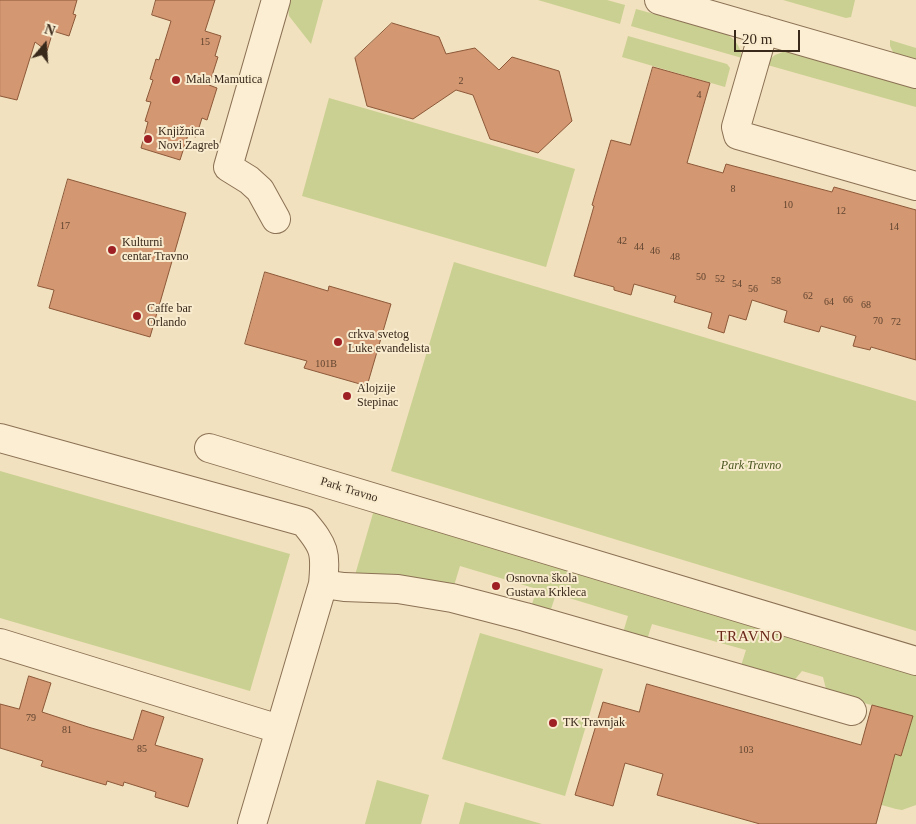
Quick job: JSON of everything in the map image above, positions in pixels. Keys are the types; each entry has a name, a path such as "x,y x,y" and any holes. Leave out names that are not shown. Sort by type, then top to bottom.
{"street":[{"path":"276,0 228,167 249,180 260,190 276,219"},
{"path":"659,0 916,74"},
{"path":"764,30 736,127 738,135 916,186"},
{"path":"0,438 304,522 318,537 325,558 323,584 252,824"},
{"name":"Park Travno","path":"209,448 916,661"},
{"path":"323,584 344,587 398,589 452,598 852,711"},
{"path":"0,643 280,729"}],"green space":[{"path":"287,0 323,0 311,44 289,16"},
{"path":"538,0 607,0 625,5 620,24"},
{"path":"783,0 855,0 851,17 846,18"},
{"path":"636,9 726,34 737,44 742,58 631,26"},
{"path":"628,36 727,64 730,68 725,87 622,57"},
{"path":"890,40 916,48 916,63 895,56 890,46"},
{"path":"783,52 793,53 916,88 916,107 764,64 775,55"},
{"path":"329,98 575,169 546,267 302,196"},
{"name":"Park Travno","path":"454,262 916,401 916,631 391,471"},
{"path":"0,471 290,554 250,691 0,618"},
{"path":"374,510 916,668 916,805 902,810 853,797 883,796 895,754 901,756 912,716 827,693 823,677 802,671 791,684 740,669 746,650 652,624 646,643 622,636 628,616 556,594 549,615 530,610 537,589 460,566 453,589 355,575"},
{"path":"480,633 603,669 565,796 442,759"},
{"path":"377,780 429,795 421,824 365,824"},
{"path":"465,802 542,824 459,824"}],"building":[{"path":"0,0 77,0 73,14 76,15 69,36 53,31 47,51 35,42 17,100 0,96"},
{"name":"Mala Mamutica","path":"156,0 215,0 205,31 221,36 215,56 218,57 209,85 217,88 207,120 202,118 196,137 188,135 180,160 141,148 148,122 145,121 151,102 146,101 153,80 150,79 156,59 159,60 171,21 152,15"},
{"path":"392,23 439,37 446,54 475,48 499,70 512,57 559,71 572,121 538,153 490,139 473,95 456,90 413,119 367,106 355,58"},
{"path":"653,67 710,83 687,163 723,173 726,164 832,192 834,187 916,210 916,360 871,347 870,350 853,346 856,336 821,326 819,332 784,322 787,311 752,300 746,320 729,315 724,333 708,328 712,313 674,302 676,296 634,284 631,295 614,290 614,287 574,276 611,140 630,145"},
{"name":"Kulturni centar Travno","path":"68,179 186,213 150,337 49,308 54,290 38,286"},
{"name":"crkva svetog Luke evanđelista","path":"265,272 328,291 329,286 391,304 367,386 304,368 307,361 245,344"},
{"path":"29,676 51,683 42,712 88,727 133,740 142,710 164,717 155,745 203,759 188,807 155,797 156,792 124,782 123,786 107,781 106,785 41,766 43,761 0,748 0,704 19,709"},
{"path":"647,684 861,745 872,705 913,716 901,756 895,754 876,824 760,824 657,795 663,774 625,763 613,806 575,795 603,702 639,712"}],"place":[{"name":"Mala Mamutica","path":"176,80"},
{"name":"Knjižnica Novi Zagreb","path":"148,139"},
{"name":"Kulturni centar Travno","path":"112,250"},
{"name":"Caffe bar Orlando","path":"137,316"},
{"name":"crkva svetog Luke evanđelista","path":"338,342"},
{"name":"Alojzije Stepinac","path":"347,396"},
{"name":"Osnovna škola Gustava Krkleca","path":"496,586"},
{"name":"TK Travnjak","path":"553,723"}],"district":[{"name":"TRAVNO","path":"750,637"}]}
